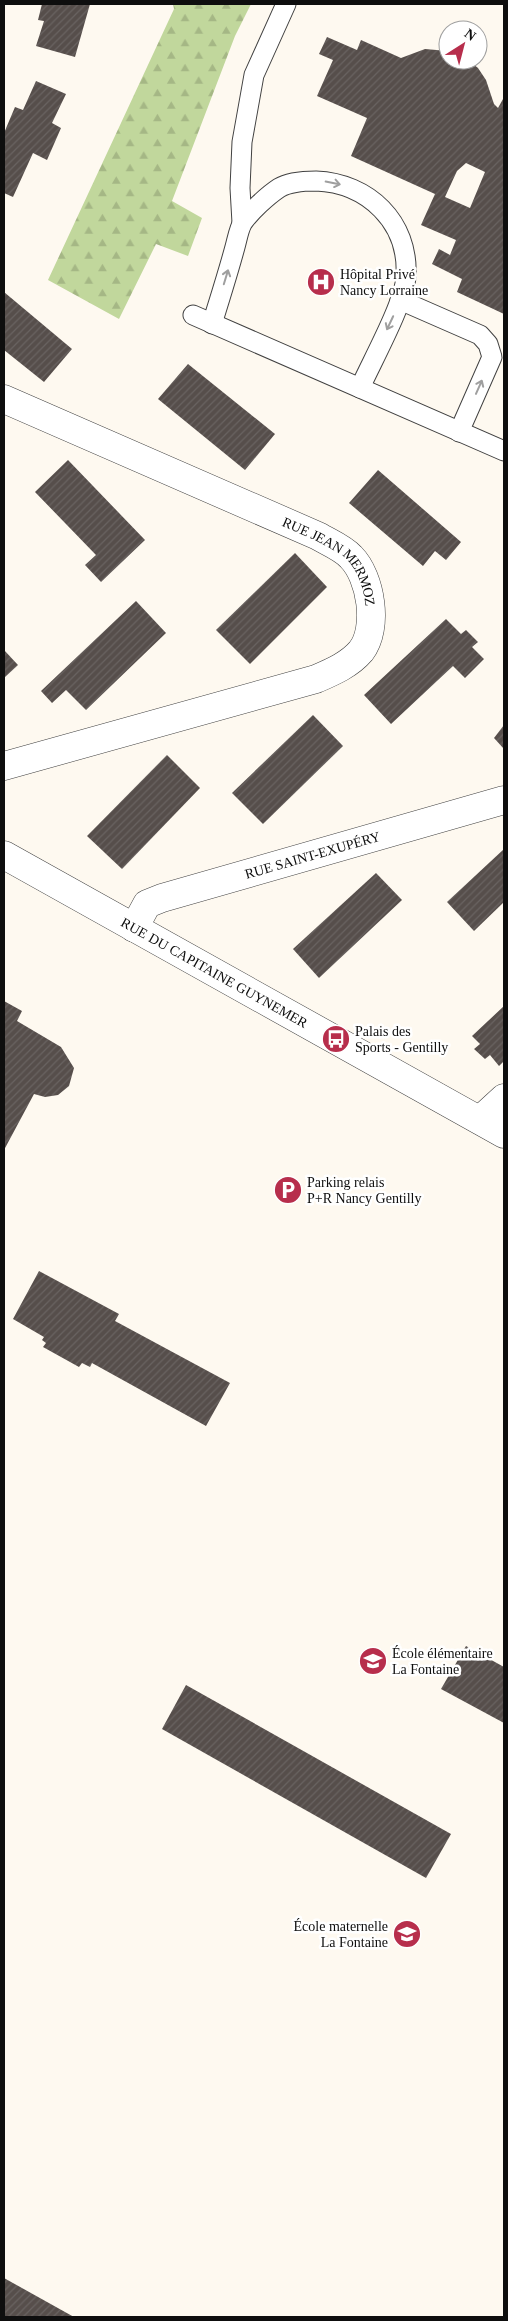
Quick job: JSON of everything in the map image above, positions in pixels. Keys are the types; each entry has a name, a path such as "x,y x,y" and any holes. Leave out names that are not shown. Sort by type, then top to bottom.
{"street":[{"name":"RUE JEAN MERMOZ","path":"4,398 318,536 351,556 365,580 372,625 362,650 341,668 316,679 4,766"},
{"name":"RUE SAINT-EXUPÉRY","path":"134,928 147,904 162,898 504,800"},
{"name":"RUE DU CAPITAINE GUYNEMER","path":"4,855 504,1134"},
{"path":"480,1120 504,1098"}],"lane":[{"path":"212,324 242,223 240,188 242,142 254,75 286,4"},
{"path":"242,223 280,188 304,181 348,186 370,198 390,216 401,238 407,265 406,279 400,300 360,388"},
{"path":"400,300 480,335 488,344 492,357 459,432"},
{"path":"193,315 504,451"}],"green space":[{"path":"173,4 251,4 235,36 172,201 202,218 188,256 156,244 119,319 48,280 174,9"}],"building":[{"path":"42,4 90,4 75,57 36,46 44,21 38,20"},
{"path":"327,37 357,50 361,40 401,58 425,49 438,50 438,70 479,70 486,80 494,104 498,108 504,99 504,314 457,292 462,279 432,264 439,249 450,255 456,240 421,225 435,194 351,156 367,118 317,96 333,60 319,54","holes":["466,163 485,172 470,208 445,197 457,171"]},
{"path":"36,81 66,94 52,123 61,128 47,160 33,153 13,197 4,193 4,133 15,107 23,110"},
{"path":"4,292 72,349 44,382 4,350"},
{"path":"188,364 275,434 245,470 158,399"},
{"path":"68,460 145,540 101,582 85,565 96,555 35,492"},
{"path":"378,470 461,542 446,560 435,551 423,566 349,503"},
{"path":"295,553 327,587 250,664 216,630"},
{"path":"136,601 166,633 86,710 66,690 52,703 41,691"},
{"path":"446,619 461,634 466,630 478,642 472,647 484,659 465,678 453,666 391,724 364,695"},
{"path":"4,650 18,665 4,678"},
{"path":"313,715 343,746 263,824 232,793"},
{"path":"504,725 504,749 494,738"},
{"path":"167,755 200,788 122,869 87,836"},
{"path":"504,849 504,902 474,931 447,902"},
{"path":"376,873 402,900 319,978 293,949"},
{"path":"4,1001 22,1011 17,1021 61,1047 74,1068 69,1086 58,1095 45,1097 34,1094 4,1150"},
{"path":"504,1006 504,1061 499,1066 490,1055 485,1059 474,1049 480,1044 472,1036"},
{"path":"39,1271 119,1314 115,1321 230,1383 206,1426 92,1363 90,1367 82,1363 79,1367 43,1347 46,1343 42,1340 44,1337 13,1319"},
{"path":"466,1646 504,1667 504,1723 441,1689"},
{"path":"186,1685 451,1834 426,1878 162,1729"},
{"path":"4,2278 74,2317 4,2317"}],"place":[{"name":"Hôpital Privé Nancy Lorraine","path":"321,282"},
{"name":"Palais des Sports - Gentilly","path":"336,1039"},
{"name":"Parking relais P+R Nancy Gentilly","path":"288,1190"},
{"name":"École élémentaire La Fontaine","path":"373,1661"},
{"name":"École maternelle La Fontaine","path":"407,1934"}]}
